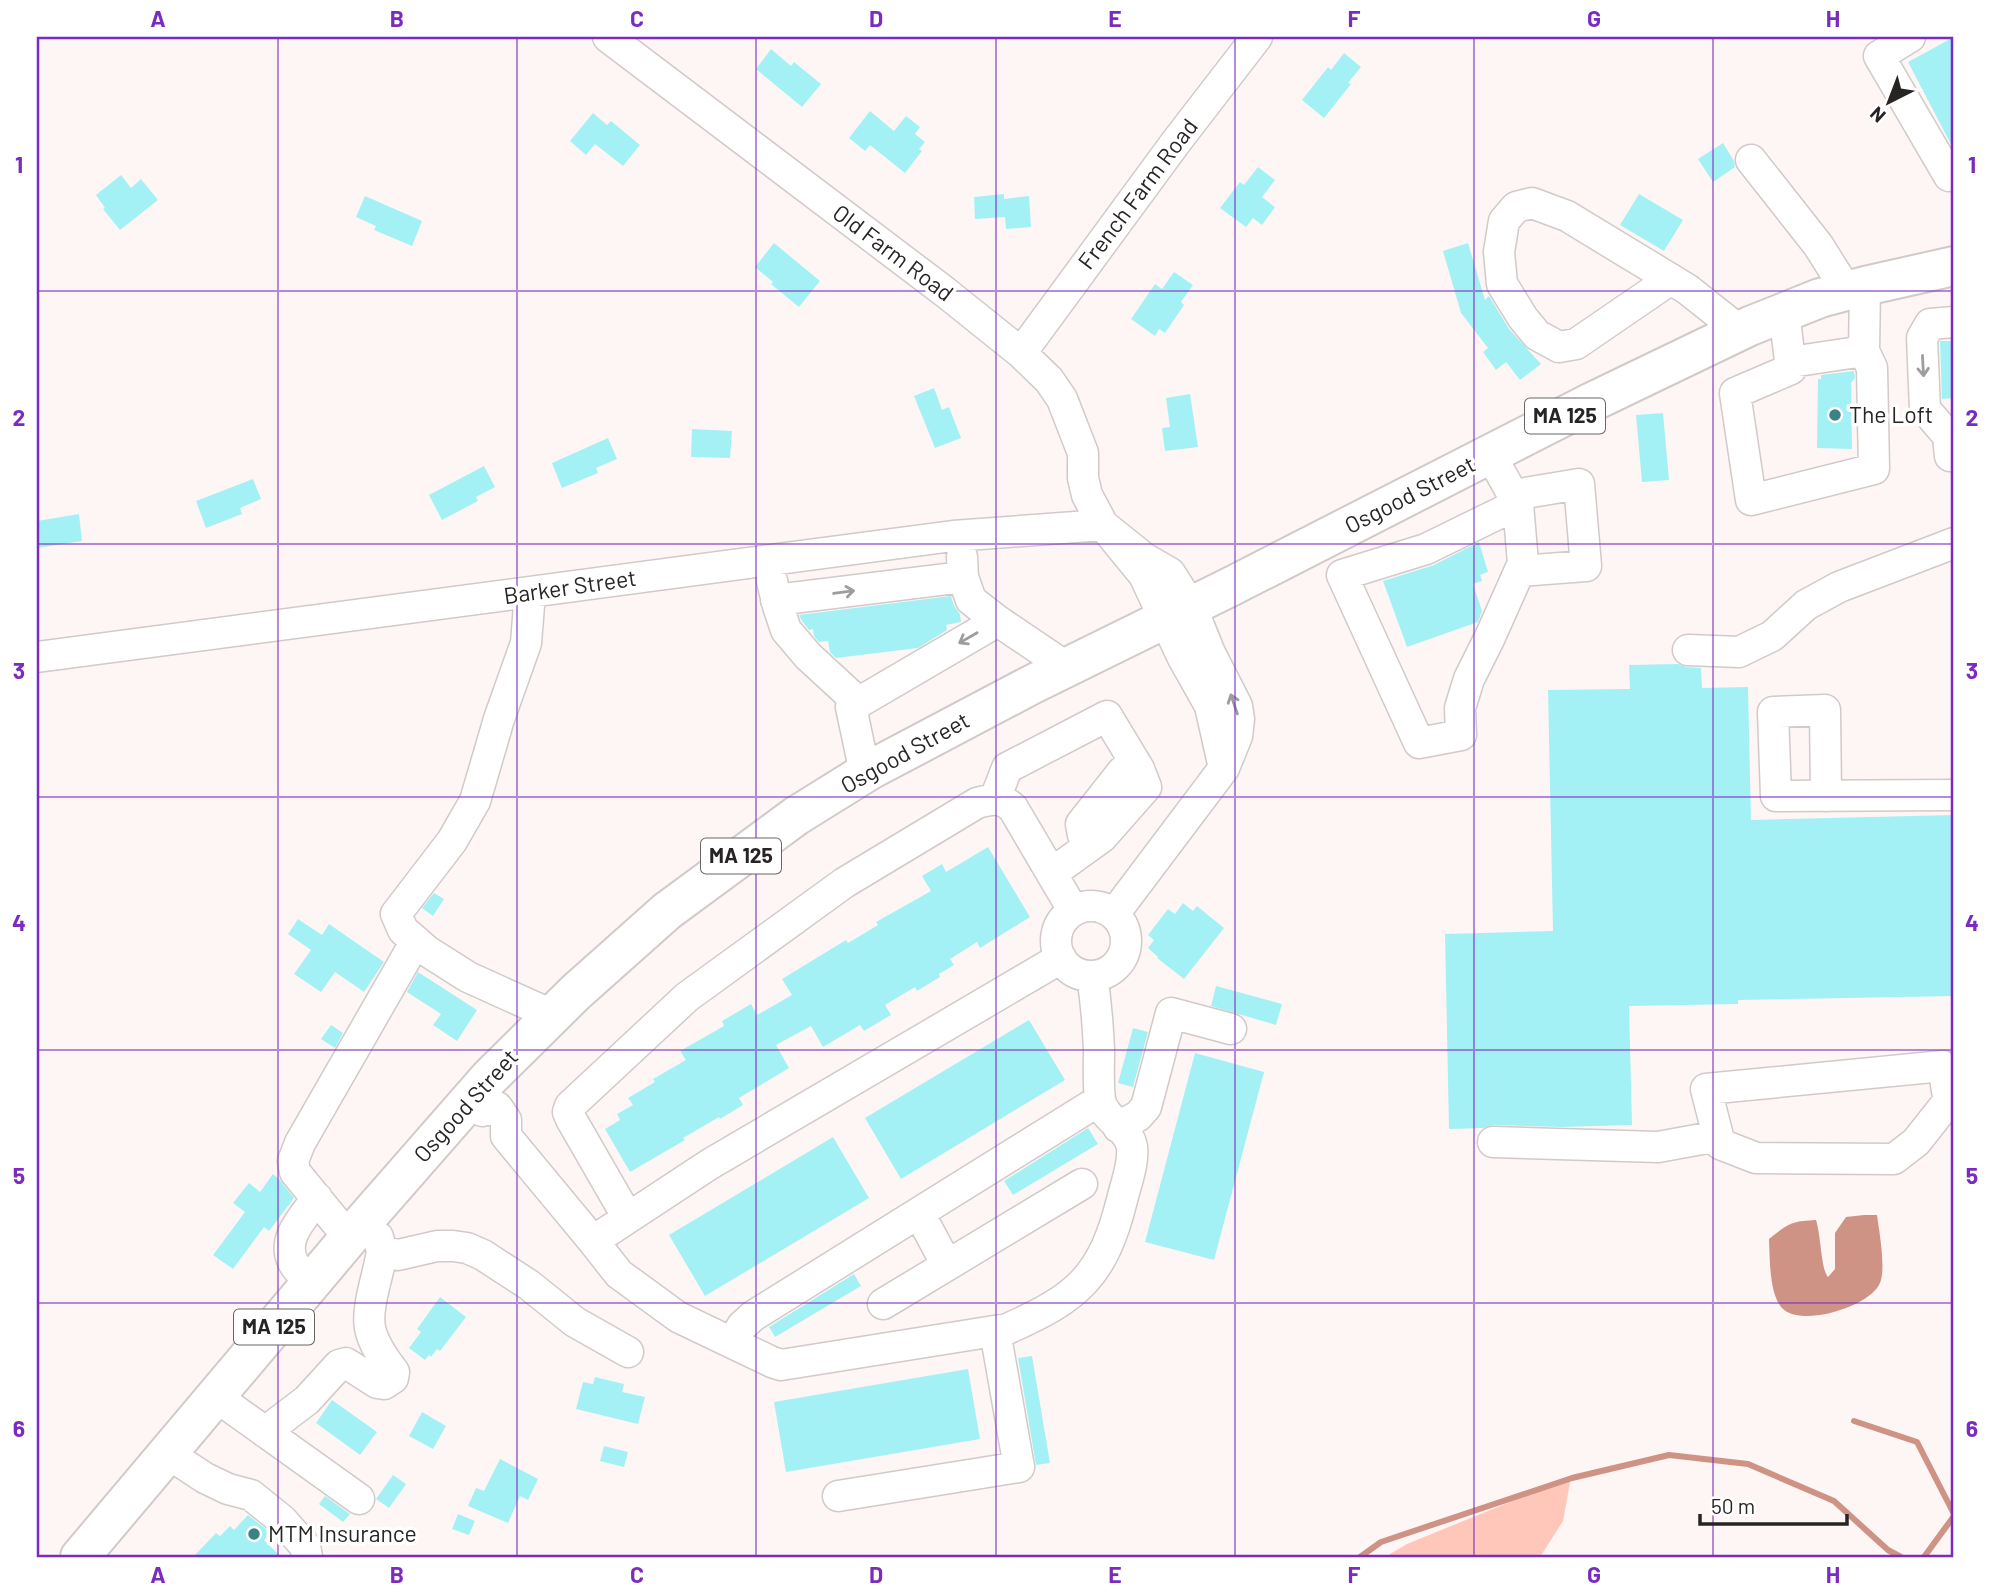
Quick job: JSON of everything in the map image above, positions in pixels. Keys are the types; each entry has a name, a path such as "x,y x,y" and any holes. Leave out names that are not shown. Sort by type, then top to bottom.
{"highway":[{"name":"Osgood Street","path":"80,1557 311,1283 375,1241 476,1105 552,1015 667,911 796,816 864,773 1066,667 1178,613 1592,402 1740,331 1820,298 1954,266"}],"street":[{"name":"Old Farm Road","path":"608,37 945,292 1021,353 1049,380 1062,400 1083,453 1083,478 1087,495 1103,525"},
{"name":"French Farm Road","path":"1021,353 1168,153 1258,37"},
{"path":"1910,37 1879,56 1948,176 1954,174"},
{"path":"1751,160 1818,245 1856,288 1864,351 1872,368 1874,469 1751,500 1735,393 1791,369 1784,312"},
{"path":"1671,279 1576,344 1559,347 1537,335 1502,284 1499,252 1504,221 1516,207 1532,203 1567,216 1671,279 1687,289 1740,331"},
{"path":"1954,322 1930,324 1922,338 1925,409 1948,436 1950,456 1954,456"},
{"path":"1791,362 1864,351"},
{"path":"1490,454 1516,499 1523,563 1469,679 1460,708 1461,735 1419,743 1342,575 1426,549 1516,499 1579,484 1586,566 1520,571"},
{"path":"1359,521 1374,566"},
{"path":"1103,525 1144,558 1170,573 1178,613 1210,653 1237,705 1239,719 1237,736 1224,768 1114,914"},
{"name":"Barker Street","path":"37,657 960,536 1103,525"},
{"path":"960,536 963,577 971,600 1066,667"},
{"path":"1688,650 1739,652 1772,636 1807,605 1839,587 1954,543"},
{"path":"768,561 776,600 786,630 808,656 859,703"},
{"path":"776,600 963,577"},
{"path":"530,593 526,643 499,719 475,801 452,841 396,914 403,930 427,951 468,977 552,1015"},
{"path":"864,773 851,707 999,621"},
{"path":"1069,856 1102,837 1146,787 1139,769 1107,716 1007,768 999,789 1002,799 1069,856 1073,911"},
{"path":"628,1218 568,1112 570,1106 687,997 844,883 999,789 1094,736 1103,739 1110,747 1128,789 1095,831 1069,856"},
{"path":"1826,796 1954,795"},
{"path":"1084,906 1096,906 1114,914 1123,926 1126,938 1121,960 1104,974 1092,976 1071,969 1061,958 1056,940 1065,918 1084,906"},
{"path":"416,941 300,1143 293,1161 295,1172 317,1198 375,1241 453,1246 467,1248 483,1255 528,1285 575,1322 628,1352"},
{"path":"593,1241 710,1164 1061,958"},
{"path":"476,1105 476,1127 488,1137 506,1136 619,1274 678,1317 772,1362 781,1365 1007,1329 1061,1302 1087,1279 1105,1254 1117,1222 1132,1162 1132,1146 1128,1136 1104,1110 1100,1100 1098,1014 1092,976"},
{"path":"1118,1127 1138,1116 1146,1107 1171,1013 1231,1029"},
{"path":"1943,1066 1947,1091 1954,1092 1916,1142 1894,1159 1756,1158 1720,1144 1706,1089 1943,1066"},
{"path":"732,1343 741,1326 753,1316 1100,1100"},
{"path":"1493,1142 1658,1147 1718,1136"},
{"path":"883,1304 1082,1184"},
{"path":"311,1283 294,1264 289,1251 292,1234 317,1198"},
{"path":"919,1213 947,1265"},
{"path":"265,1432 307,1399 339,1365 346,1363 377,1383 384,1384 393,1378 394,1372 379,1352 370,1328 370,1307 380,1270 375,1241"},
{"path":"838,1496 1019,1467 995,1331"},
{"path":"215,1396 359,1499"},
{"path":"167,1453 205,1478 228,1489 251,1495 290,1529 305,1546 307,1557"}],"shaded area":[{"path":"1877,1215 1882,1251 1881,1279 1872,1293 1848,1307 1818,1315 1791,1314 1782,1308 1772,1285 1769,1239 1790,1224 1816,1220 1828,1277 1835,1269 1835,1233 1846,1217"},
{"path":"1571,1477 1563,1521 1540,1557 1385,1557 1407,1544"}],"building":[{"path":"1954,37 1954,150 1908,62"},
{"path":"771,49 791,66 794,62 821,84 802,107 756,69"},
{"path":"1344,53 1361,67 1324,118 1302,100 1328,67 1331,70"},
{"path":"870,111 894,131 906,116 920,127 915,134 925,142 919,149 922,151 905,173 870,145 865,151 849,138"},
{"path":"593,113 607,125 611,121 640,145 623,166 595,144 586,155 570,141"},
{"path":"1723,143 1735,167 1713,182 1698,159"},
{"path":"1258,167 1275,180 1262,197 1275,207 1262,225 1253,218 1246,227 1220,208 1240,182 1244,185"},
{"path":"121,175 131,188 141,179 158,200 120,230 103,209 105,208 96,195"},
{"path":"1004,194 1004,199 1029,196 1031,227 1006,229 1005,217 975,219 974,197"},
{"path":"1639,194 1683,220 1664,251 1620,225"},
{"path":"365,196 422,221 412,246 374,230 376,226 356,217"},
{"path":"774,243 820,281 799,307 755,267"},
{"path":"1468,243 1485,300 1489,296 1509,329 1541,364 1520,380 1506,362 1496,370 1483,352 1488,348 1461,313 1443,251"},
{"path":"1174,272 1193,285 1181,302 1184,305 1165,333 1159,329 1155,336 1131,319 1155,284 1162,289"},
{"path":"1940,341 1954,341 1954,398 1942,399"},
{"name":"The Loft","path":"1854,371 1855,378 1851,383 1852,449 1817,448 1818,379 1821,379 1821,375"},
{"path":"934,388 942,410 949,407 961,438 935,448 914,396"},
{"path":"1190,394 1198,447 1165,451 1162,428 1170,427 1166,398"},
{"path":"1663,413 1669,480 1642,482 1636,415"},
{"path":"692,429 732,431 730,458 691,457"},
{"path":"608,438 617,459 596,468 598,473 562,488 552,463"},
{"path":"484,466 495,487 476,497 478,501 442,520 429,495"},
{"path":"253,479 261,499 240,508 242,514 206,528 196,501"},
{"path":"79,514 82,541 37,548 37,521"},
{"path":"1479,542 1488,572 1480,575 1482,581 1473,584 1482,611 1478,622 1407,647 1383,581 1434,565"},
{"path":"951,596 961,622 946,625 947,630 918,648 836,658 830,652 828,641 819,642 813,629 809,630 799,615"},
{"path":"1678,664 1701,668 1702,688 1748,687 1751,820 1954,815 1954,996 1738,1000 1738,1004 1629,1006 1632,1125 1494,1125 1449,1129 1445,934 1553,931 1548,690 1630,689 1629,665"},
{"path":"988,847 1030,917 980,948 977,942 950,959 954,965 939,974 940,977 917,991 915,987 885,1005 891,1015 864,1031 860,1025 823,1047 811,1026 776,1045 789,1068 739,1098 743,1105 683,1138 685,1140 630,1172 605,1129 620,1120 617,1114 633,1105 628,1098 655,1082 653,1079 686,1060 680,1051 724,1026 722,1021 751,1004 757,1015 792,995 782,979 846,940 848,943 878,925 876,922 931,891 922,876 942,864 946,872"},
{"path":"434,893 444,899 433,916 422,908"},
{"path":"1183,903 1193,911 1197,906 1224,928 1184,979 1148,948 1154,940 1148,935 1168,909 1175,914"},
{"path":"298,919 322,935 329,924 384,962 364,992 335,972 321,992 294,974 311,950 288,934"},
{"path":"418,972 477,1010 457,1041 433,1025 441,1014 407,992"},
{"path":"1216,986 1282,1004 1276,1025 1211,1006"},
{"path":"1029,1020 1065,1080 901,1179 865,1118"},
{"path":"331,1025 343,1033 335,1048 321,1039"},
{"path":"1133,1028 1148,1032 1133,1087 1118,1083"},
{"path":"1195,1053 1264,1072 1214,1260 1145,1242"},
{"path":"1088,1128 1098,1144 1013,1195 1004,1181"},
{"path":"833,1137 869,1198 705,1296 669,1235"},
{"path":"273,1174 294,1198 269,1231 264,1227 233,1269 213,1255 245,1212 233,1203 249,1183 260,1192"},
{"path":"854,1274 861,1286 775,1337 769,1327"},
{"path":"440,1297 466,1317 440,1351 437,1349 425,1360 409,1348 421,1332 417,1329"},
{"path":"1032,1356 1050,1463 1036,1465 1018,1358"},
{"path":"968,1369 980,1439 786,1472 774,1402"},
{"path":"595,1377 624,1384 622,1392 645,1397 638,1424 576,1409 583,1382 593,1384"},
{"path":"332,1400 377,1432 360,1455 316,1423"},
{"path":"422,1412 446,1426 433,1449 409,1436"},
{"path":"604,1446 628,1452 624,1467 600,1461"},
{"path":"500,1459 538,1479 528,1500 520,1496 508,1523 468,1506 476,1488 484,1491"},
{"path":"393,1475 406,1484 389,1508 376,1499"},
{"path":"325,1496 350,1514 343,1522 319,1504"},
{"path":"458,1514 475,1521 469,1535 452,1529"},
{"name":"MTM Insurance","path":"248,1515 271,1533 264,1540 281,1557 193,1557 216,1533 220,1536 230,1526 234,1530"}],"waterway":[{"path":"1854,1421 1917,1442 1954,1514"},
{"path":"1360,1557 1381,1542 1572,1478 1669,1455 1748,1464 1834,1501 1888,1550 1901,1557"},
{"path":"1924,1557 1954,1516"}],"place":[{"name":"The Loft","path":"1835,415"},
{"name":"MTM Insurance","path":"254,1534"}]}
